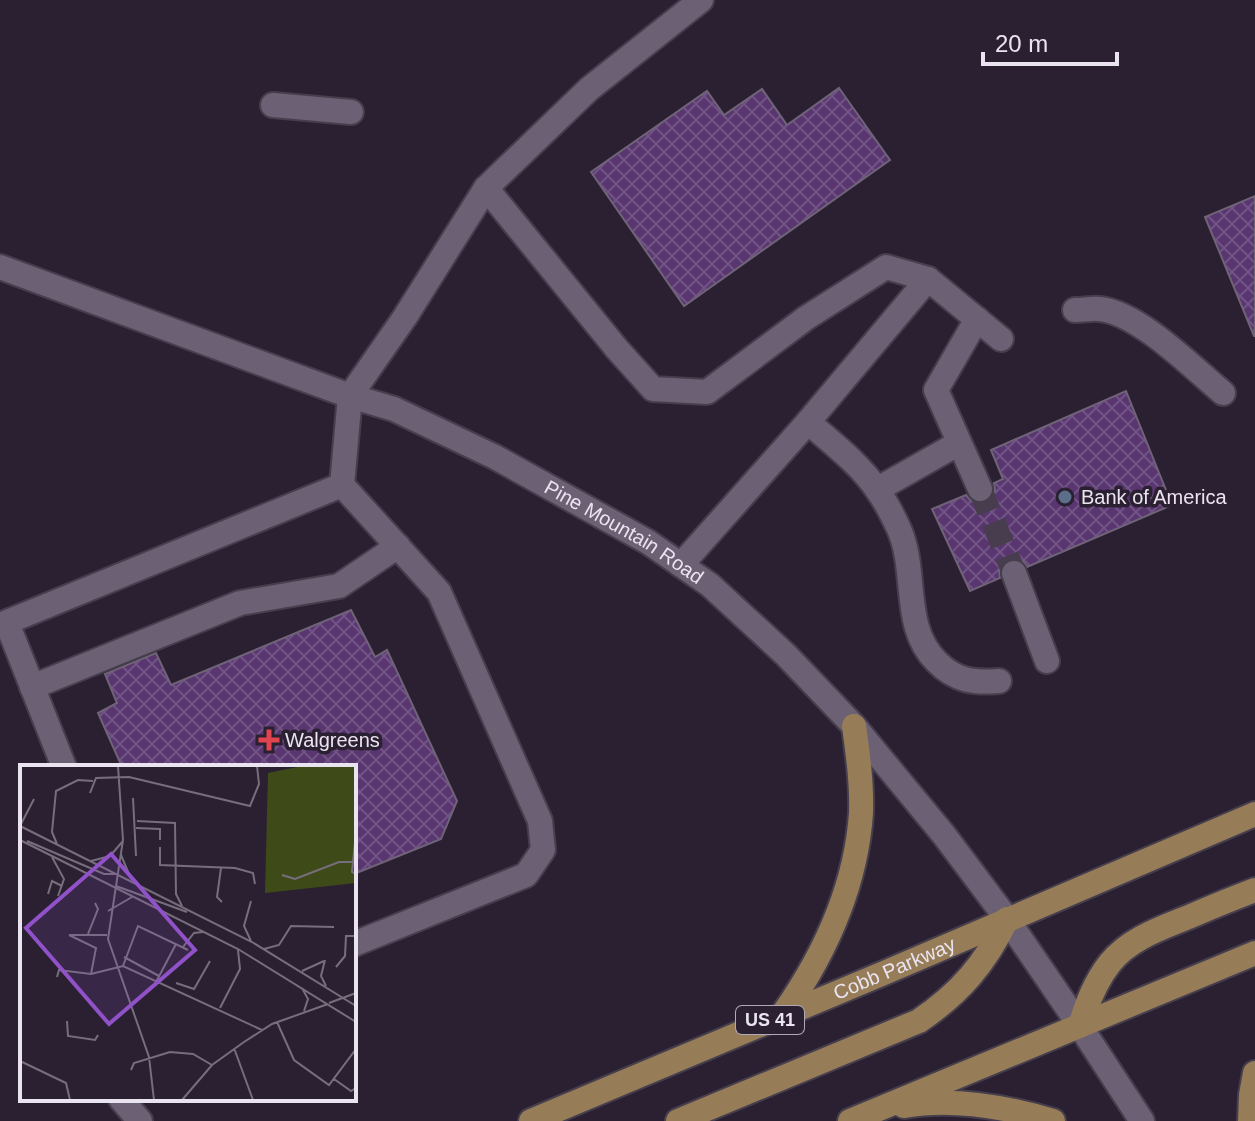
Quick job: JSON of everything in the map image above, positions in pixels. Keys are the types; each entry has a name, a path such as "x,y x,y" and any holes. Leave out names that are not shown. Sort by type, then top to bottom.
{"main road":[{"path":"782,1015 804,984 837,920 854,862 861,811 860,768 854,726"},
{"name":"Cobb Parkway","path":"531,1121 1255,814"},
{"path":"1080,1026 1097,982 1125,948 1151,933 1255,890"},
{"path":"678,1121 919,1021 940,1007 972,975 994,946 1007,919"},
{"path":"860,1117 1255,953"},
{"path":"1250,1121 1255,1073"},
{"path":"860,1117 911,1105 955,1102 1005,1109 1053,1121"}],"street":[{"path":"356,943 526,875 543,850 540,821 439,592 342,485 350,396 405,317 486,188 589,89 701,0"},
{"path":"273,105 351,112"},
{"path":"486,188 653,389 707,392 806,318 886,267 928,279 1001,339"},
{"name":"Pine Mountain Road","path":"0,267 350,396 394,409 495,457 648,542 710,585 786,655 854,726 944,835 1007,919 1142,1121"},
{"path":"681,565 808,422 928,279"},
{"path":"1075,310 1103,309 1129,319 1159,338 1223,393"},
{"path":"977,319 936,390 980,489"},
{"path":"808,422 878,489 900,533 911,575 914,618 919,637 932,657 946,671 963,680 999,681"},
{"path":"878,489 959,443"},
{"path":"63,765 3,624 342,485"},
{"path":"32,687 240,603 339,586 398,546"},
{"path":"1014,573 1047,661"},
{"path":"120,1101 123,1121"},
{"path":"122,1101 140,1121"}],"building":[{"path":"839,88 890,160 684,306 591,172 707,91 724,115 762,89 787,125"},
{"path":"1255,196 1255,336 1254,336 1205,217"},
{"name":"Bank of America","path":"1126,391 1172,505 1027,567 1017,558 1008,559 999,570 1000,578 970,591 932,509 966,495 978,504 987,502 995,491 994,483 1003,479 991,450"},
{"name":"Walgreens","path":"351,610 375,657 387,650 457,801 441,839 356,873 356,765 121,765 98,713 117,703 105,674 156,653 171,685"}],"tunnel":[{"path":"980,489 1014,573"}],"place":[{"name":"Bank of America","path":"1065,497"},
{"name":"Walgreens","path":"269,740"}]}
